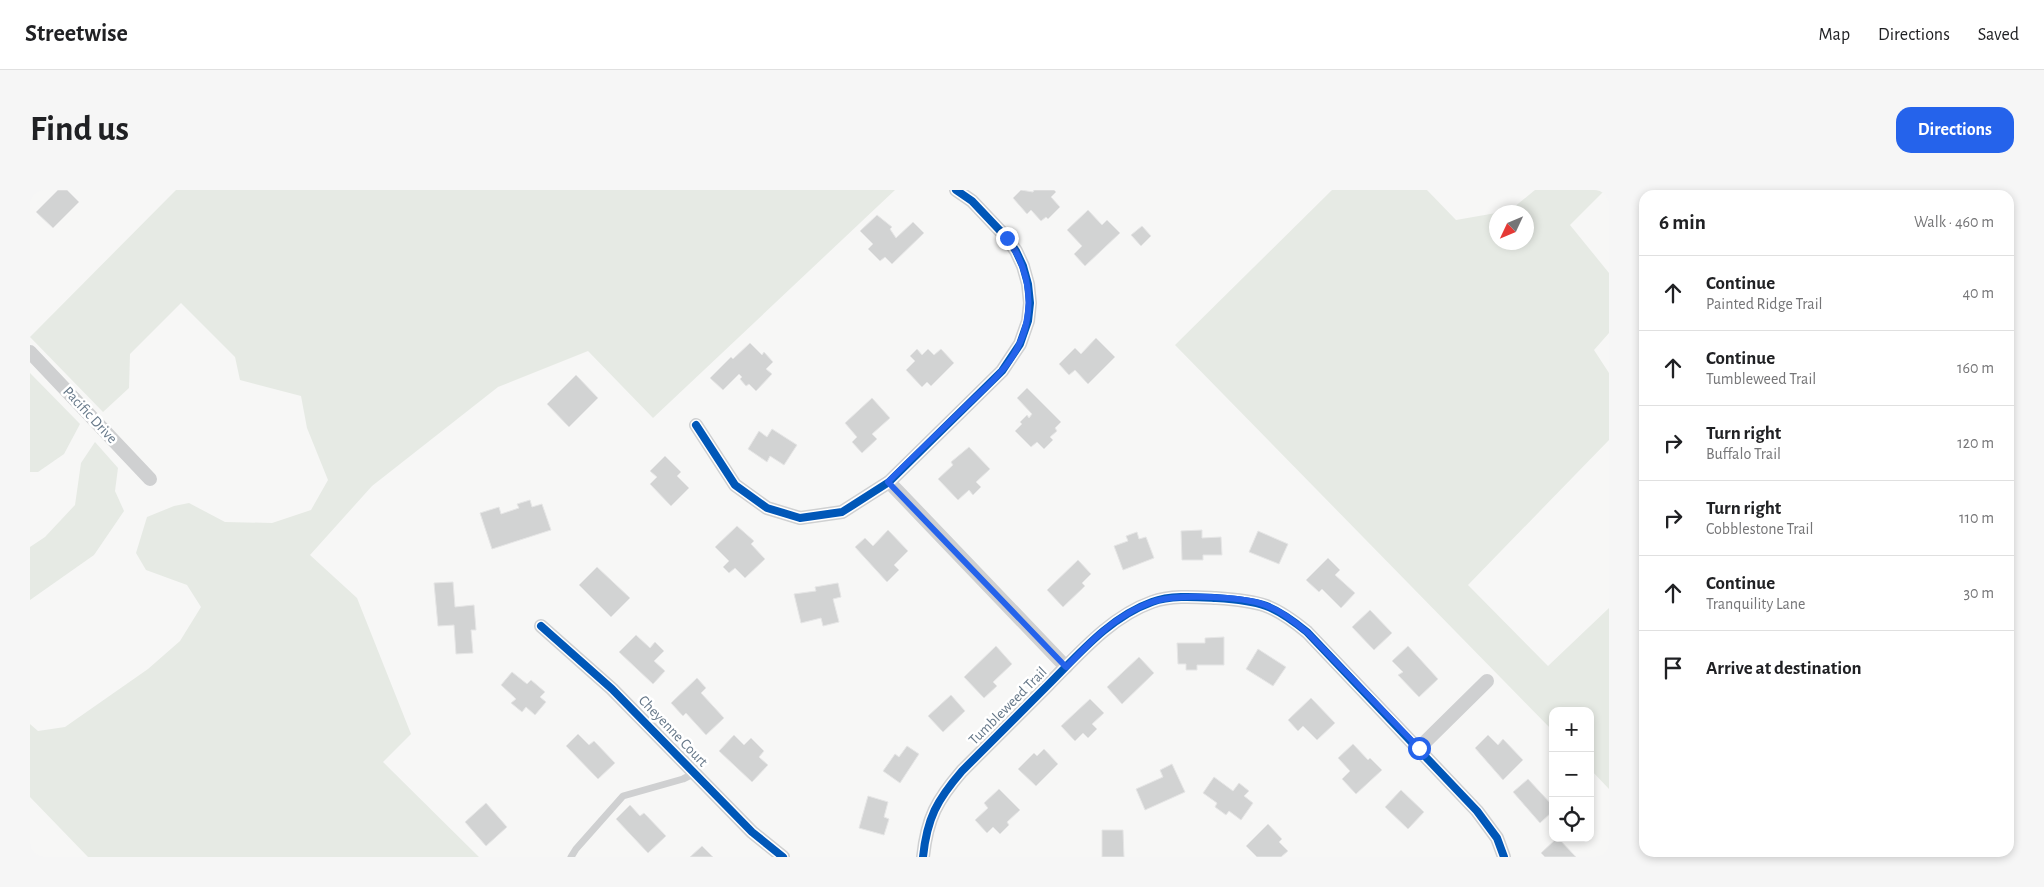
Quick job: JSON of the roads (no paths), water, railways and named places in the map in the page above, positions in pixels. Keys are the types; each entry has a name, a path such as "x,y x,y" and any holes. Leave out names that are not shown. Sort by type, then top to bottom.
{"street":[{"path":"696,425 735,486 767,508 800,518 842,512 888,482 1006,366 1023,336 1028,322 1030,303 1026,274 1012,244 972,201 956,190"},
{"name":"Pacific Drive","path":"30,352 150,479"},
{"path":"888,482 1066,667"},
{"name":"Tumbleweed Trail","path":"923,857 924,840 932,811 944,792 962,771 1066,667 1115,622 1153,601 1167,598 1242,600 1263,604 1288,617 1307,632 1419,748 1489,825 1497,838 1504,857"},
{"name":"Cheyenne Court","path":"541,626 640,716 752,832 783,857"},
{"path":"1419,748 1487,681"}],"lane":[{"path":"571,857 623,796 695,773"}]}
